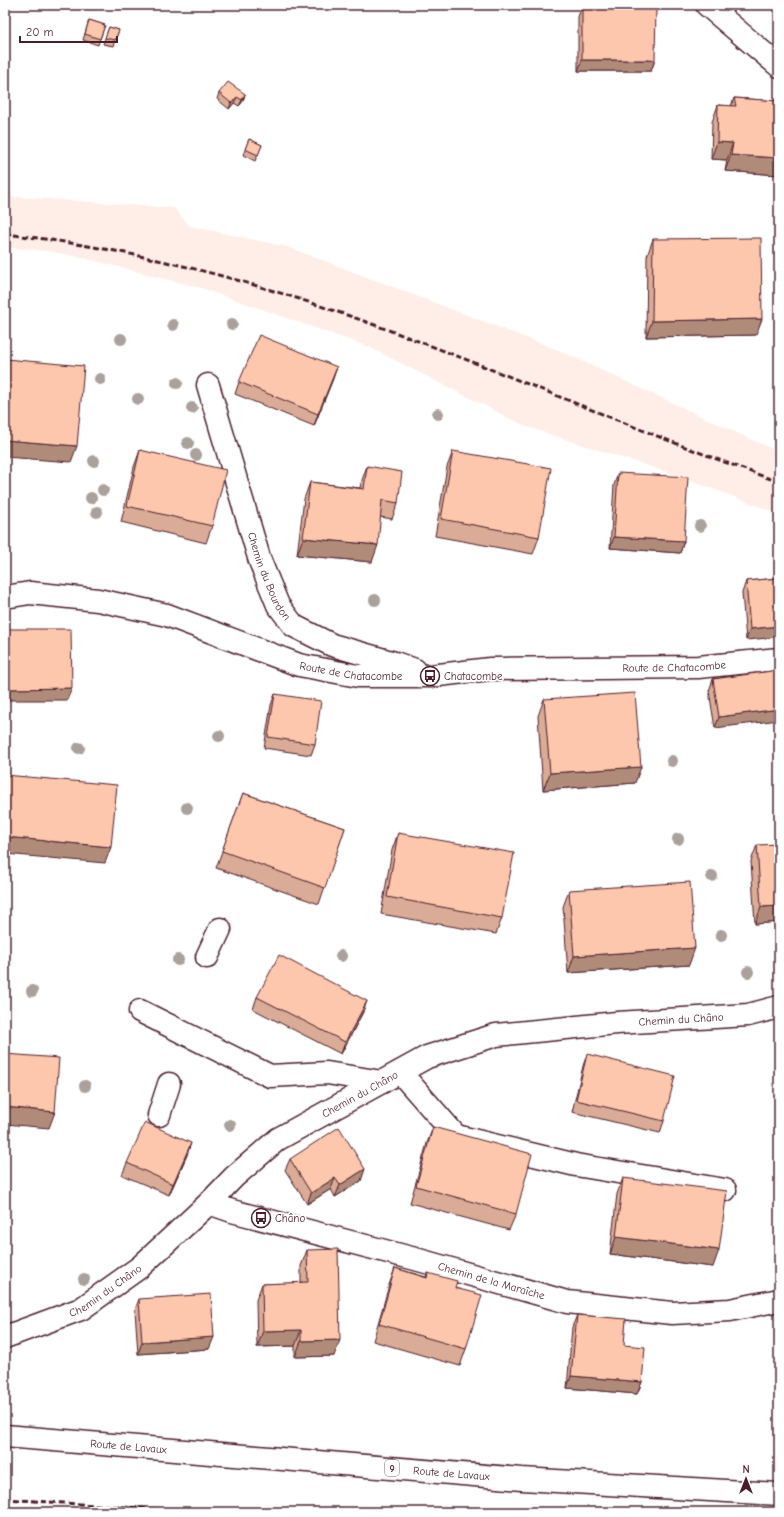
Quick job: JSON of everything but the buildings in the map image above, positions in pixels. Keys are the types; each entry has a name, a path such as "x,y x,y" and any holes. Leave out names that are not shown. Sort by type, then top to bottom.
{"street":[{"path":"707,5 779,66"},
{"name":"Chemin du Bourdon","path":"208,385 260,561 278,605 294,626 332,645 395,663 430,676"},
{"name":"Route de Chatacombe","path":"5,597 30,593 98,600 167,615 299,665 358,676 430,676 490,669 698,667 779,659"},
{"path":"207,957 220,929"},
{"name":"Chemin du Châno","path":"5,1337 81,1309 140,1267 209,1203 234,1177 278,1140 426,1057 496,1035 618,1023 748,1015 779,1007"},
{"path":"140,1011 270,1076 327,1073 391,1077 456,1136 576,1165 726,1190"},
{"path":"159,1115 169,1084"},
{"name":"Chemin de la Maraîche","path":"209,1203 232,1211 419,1260 567,1302 672,1313 730,1310 779,1300"},
{"name":"Route de Lavaux","path":"5,1436 522,1479 779,1494"}],"shaded area":[{"path":"5,196 174,208 190,226 288,247 558,350 779,452 779,514 682,477 527,427 369,347 201,288 92,260 48,251 5,247"}],"railway":[{"path":"5,234 78,244 150,258 222,276 293,297 416,340 718,460 779,482"},
{"path":"5,1499 198,1512"}],"place":[{"name":"Chatacombe","path":"430,676"},
{"name":"Châno","path":"261,1218"}]}
